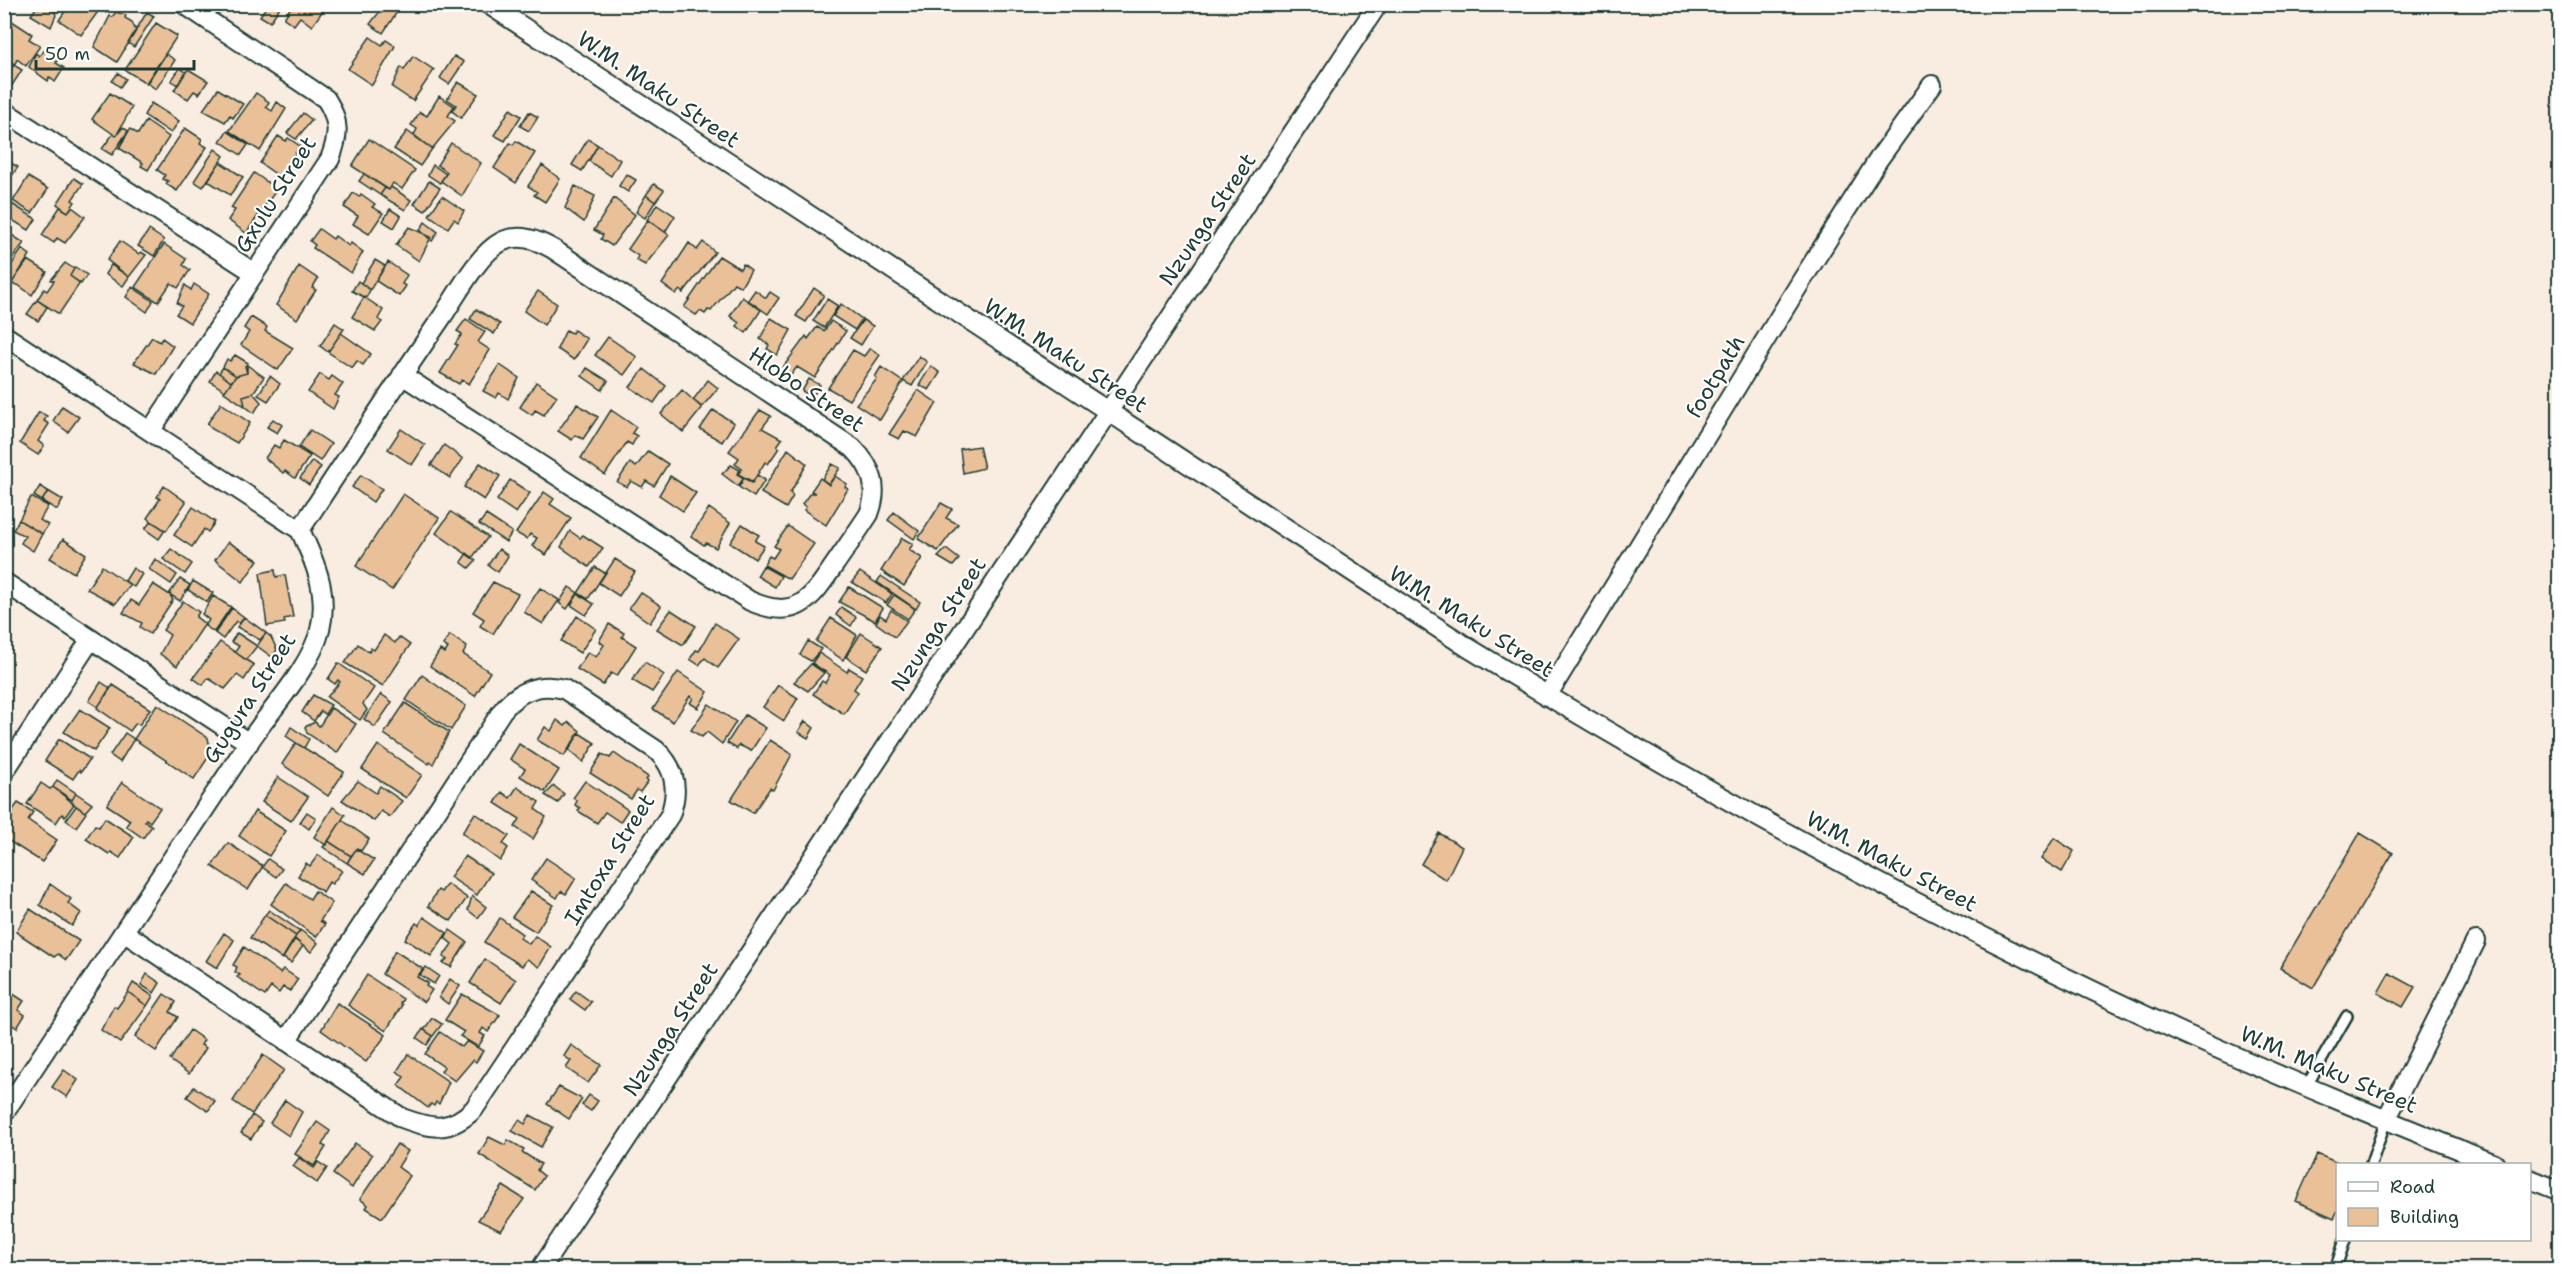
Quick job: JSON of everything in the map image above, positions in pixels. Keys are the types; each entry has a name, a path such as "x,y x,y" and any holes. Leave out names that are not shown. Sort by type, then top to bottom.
{"street":[{"name":"Gxulu Street","path":"151,430 253,272 330,159 339,127 335,113 326,99 184,4"},
{"name":"W.M. Maku Street","path":"488,4 1457,641 1547,696 1813,848 1928,909 2185,1034 2306,1087 2493,1163"},
{"name":"Nzunga Street","path":"540,1269 1378,4"},
{"name":"footpath","path":"1547,696 1802,280 1878,160 1932,86"},
{"name":"Gxulu Street","path":"4,111 253,272"},
{"name":"Hlobo Street","path":"300,530 402,375 486,254 502,241 527,238 553,249 854,448 871,472 874,500 869,514 812,597 790,609 763,607 750,601 402,375"},
{"path":"4,335 300,530"},
{"name":"Gugura Street","path":"4,1113 249,743 297,675 320,630 321,583 317,565 300,530"},
{"path":"4,582 249,743"},
{"path":"4,772 91,639"},
{"name":"Imtoxa Street","path":"125,933 286,1041 402,1118 435,1128 462,1120 474,1109 670,815 675,800 675,787 673,772 666,759 564,689 551,686 521,693 502,711 286,1041"},
{"path":"2386,1120 2476,941"},
{"path":"2531,1180 2559,1191"}],"lane":[{"path":"2306,1087 2347,1016"},
{"path":"2371,1163 2386,1120"},
{"path":"2335,1269 2344,1241"}],"building":[{"path":"44,4 54,10 56,15 51,27 31,15 36,8"},
{"path":"70,4 111,4 106,13 100,9 81,35 59,20"},
{"path":"268,4 280,7 270,22 260,16"},
{"path":"293,4 325,4 326,6 312,26 300,17 294,25 284,18"},
{"path":"372,4 392,4 399,9 383,33 370,24 381,10"},
{"path":"116,12 126,15 125,18 132,22 136,31 117,62 94,47 110,16 112,17"},
{"path":"147,12 154,16 134,47 128,43"},
{"path":"12,21 32,34 29,39 40,46 26,66 17,59 15,64 10,62 6,71 4,31"},
{"path":"156,23 177,36 146,83 125,70"},
{"path":"370,37 382,45 386,40 395,46 372,85 348,69"},
{"path":"46,49 59,58 56,63 64,68 55,82 49,77 48,81 29,67 36,53 39,56"},
{"path":"166,54 175,60 156,89 147,83"},
{"path":"413,56 434,70 413,101 392,87 401,67 404,70"},
{"path":"454,56 464,62 449,84 440,78"},
{"path":"14,65 22,70 9,90 4,87 4,77"},
{"path":"180,68 186,72 178,85 171,81"},
{"path":"188,69 208,81 199,94 194,91 188,99 174,90"},
{"path":"118,73 126,79 120,87 112,81"},
{"path":"458,82 478,94 461,118 452,111 456,105 447,99"},
{"path":"218,89 243,104 233,118 230,115 225,122 203,110"},
{"path":"110,93 132,107 116,136 92,119"},
{"path":"256,93 269,102 266,107 272,111 277,102 286,109 260,151 229,131"},
{"path":"439,96 454,106 448,116 455,121 432,149 414,135 417,129 411,125 420,112 427,116"},
{"path":"151,103 179,121 171,133 144,115"},
{"path":"510,109 521,116 505,141 494,135"},
{"path":"529,112 538,117 529,131 520,126"},
{"path":"303,113 312,120 296,139 287,133"},
{"path":"146,121 169,137 148,170 141,166 143,163 119,148 130,129 138,134"},
{"path":"123,127 128,131 112,155 102,149 113,134 116,136"},
{"path":"185,128 202,139 200,143 207,147 177,191 166,184 168,181 163,179 165,175 157,170"},
{"path":"227,131 248,145 241,155 220,141"},
{"path":"407,131 432,149 420,166 394,149"},
{"path":"278,136 286,141 288,138 300,146 280,177 260,163"},
{"path":"369,139 415,170 402,189 393,183 389,190 352,166"},
{"path":"588,139 598,145 582,171 572,165"},
{"path":"516,141 535,153 516,183 494,168 510,143 513,145"},
{"path":"451,143 481,163 462,196 441,181 447,172 437,165"},
{"path":"598,145 620,160 611,176 589,161"},
{"path":"215,149 224,156 203,187 194,181"},
{"path":"4,159 18,167 5,186 4,186"},
{"path":"220,162 243,177 230,195 208,181"},
{"path":"433,165 446,174 440,183 428,175"},
{"path":"542,165 560,179 545,202 534,195 537,192 528,186"},
{"path":"254,173 277,189 246,233 228,220 235,210 231,208"},
{"path":"364,174 385,188 380,195 359,181"},
{"path":"626,174 636,180 628,192 619,186"},
{"path":"28,177 48,189 32,213 13,201"},
{"path":"74,178 83,184 72,200 75,202 68,212 57,204"},
{"path":"429,181 440,188 425,211 414,204"},
{"path":"654,184 664,190 655,202 646,195"},
{"path":"575,186 595,196 584,222 565,208"},
{"path":"391,187 411,200 405,210 380,195 385,188 389,190"},
{"path":"353,193 359,197 361,194 375,204 372,207 383,213 369,234 353,224 358,216 344,207"},
{"path":"646,195 655,202 645,218 636,212"},
{"path":"442,196 464,211 458,222 454,219 448,228 429,215"},
{"path":"614,198 635,215 612,246 601,239 603,235 594,230"},
{"path":"12,204 36,219 29,230 5,216"},
{"path":"657,204 675,216 665,232 647,220"},
{"path":"60,207 68,212 72,207 85,217 65,243 57,238 54,243 42,235"},
{"path":"390,209 401,216 394,228 383,221"},
{"path":"648,220 669,235 645,265 636,260 638,256 628,249"},
{"path":"425,222 438,232 432,241 420,230"},
{"path":"409,227 431,237 419,261 396,245"},
{"path":"319,229 349,246 351,243 363,252 351,273 313,248 315,245 310,241"},
{"path":"4,230 24,243 10,261 4,257"},
{"path":"149,230 164,240 154,256 138,246"},
{"path":"120,241 139,254 141,252 146,255 129,277 107,260"},
{"path":"703,242 715,252 683,293 680,290 676,294 662,284 689,243 697,250"},
{"path":"164,244 186,259 183,265 190,270 178,288 171,283 158,302 135,287"},
{"path":"22,249 30,255 12,283 4,276"},
{"path":"719,256 740,269 743,264 751,270 741,287 734,283 711,311 708,310 705,314 700,311 696,315 684,307"},
{"path":"28,260 47,272 32,295 18,285 11,284"},
{"path":"375,260 385,266 370,290 361,283"},
{"path":"388,262 407,275 402,284 406,286 399,296 376,281"},
{"path":"65,263 74,269 70,276 80,283 59,314 37,300 44,289 47,291 54,281 51,280"},
{"path":"111,265 129,277 123,286 105,274"},
{"path":"299,266 318,279 312,288 316,290 297,319 276,305"},
{"path":"75,267 87,275 81,284 70,276"},
{"path":"358,281 370,290 366,298 352,291"},
{"path":"194,284 209,294 190,323 176,314 182,306 177,303 185,285 191,290"},
{"path":"132,287 153,301 147,312 126,297"},
{"path":"814,288 824,295 806,322 796,316"},
{"path":"755,290 766,298 770,292 779,298 768,314 748,300"},
{"path":"538,291 557,304 544,325 524,311"},
{"path":"364,297 383,310 378,319 382,322 375,331 352,317"},
{"path":"742,297 761,310 746,333 730,316"},
{"path":"827,299 838,306 824,328 813,321"},
{"path":"37,300 47,307 38,321 27,314"},
{"path":"841,304 862,319 855,330 833,316"},
{"path":"476,309 500,324 494,334 470,319"},
{"path":"251,317 267,327 265,331 293,348 278,370 241,345 249,332 244,328"},
{"path":"771,318 791,330 777,355 767,349 769,345 760,339"},
{"path":"466,319 485,332 478,342 490,350 469,384 462,380 459,384 440,373 458,345 455,344 462,334 457,331"},
{"path":"863,320 873,326 861,345 850,338"},
{"path":"831,321 846,331 815,378 797,367 788,379 778,374 806,336 808,339 817,327 824,331"},
{"path":"335,323 344,329 328,352 320,346"},
{"path":"566,330 572,333 574,330 587,339 574,360 557,349"},
{"path":"341,333 371,354 363,365 357,361 352,368 328,352"},
{"path":"152,337 160,342 162,338 173,346 156,374 134,363"},
{"path":"608,337 637,357 624,375 595,355"},
{"path":"870,348 880,355 849,400 828,388 853,350 864,356"},
{"path":"235,355 248,363 245,366 247,373 236,376 223,367 227,359 230,361"},
{"path":"919,356 927,362 912,386 903,381"},
{"path":"247,365 264,377 253,393 243,396 245,406 224,392 236,376 247,373"},
{"path":"500,365 519,378 508,399 499,393 496,398 483,391"},
{"path":"931,366 940,373 929,390 919,385"},
{"path":"223,367 236,376 231,382 219,373"},
{"path":"881,367 903,382 880,420 856,404 877,379 875,377"},
{"path":"587,368 608,381 602,390 582,376"},
{"path":"644,369 666,386 654,403 630,387"},
{"path":"216,371 231,382 225,391 210,381"},
{"path":"320,374 329,380 332,376 343,384 335,395 339,397 333,409 308,392"},
{"path":"270,376 280,384 268,401 258,395"},
{"path":"809,379 820,385 812,397 802,391"},
{"path":"708,380 718,388 702,407 693,400"},
{"path":"536,382 557,396 544,415 535,410 532,415 520,407"},
{"path":"682,390 702,408 683,432 661,414"},
{"path":"918,390 937,403 917,437 904,431 899,439 889,434"},
{"path":"253,393 261,402 254,413 245,406 243,396"},
{"path":"221,403 250,423 237,443 207,424"},
{"path":"577,404 598,417 583,439 575,435 572,440 558,431"},
{"path":"62,406 79,417 68,432 53,421"},
{"path":"611,410 636,427 632,433 637,436 632,445 627,442 605,475 581,458"},
{"path":"713,410 734,423 722,442 700,429"},
{"path":"760,410 771,416 762,428 782,439 777,446 779,448 768,464 765,462 753,482 738,474 742,469 735,464 739,458 729,451"},
{"path":"39,412 47,416 44,421 49,424 38,441 44,446 38,455 20,443"},
{"path":"273,419 282,425 277,433 267,427"},
{"path":"401,429 425,445 412,465 388,449"},
{"path":"310,430 331,444 320,461 299,447"},
{"path":"284,440 310,456 295,478 285,471 283,473 265,458 274,445 279,448"},
{"path":"444,445 463,459 450,478 431,465"},
{"path":"979,446 984,468 963,473 960,449"},
{"path":"788,449 807,464 790,493 793,496 786,508 761,493"},
{"path":"648,451 668,464 654,486 646,481 642,487 631,481 627,487 617,482 630,463 636,467"},
{"path":"312,461 321,467 309,485 300,478"},
{"path":"480,463 500,476 484,500 464,487"},
{"path":"832,464 840,468 829,484 822,479"},
{"path":"731,465 740,470 737,474 744,478 738,486 722,474"},
{"path":"361,475 382,489 373,502 352,487"},
{"path":"757,475 765,480 754,497 739,487 744,478 752,483"},
{"path":"670,476 696,493 683,511 659,495"},
{"path":"835,476 847,484 845,487 848,489 826,525 804,510 806,507 802,504 810,493 815,493 811,491 820,478 829,485"},
{"path":"510,480 530,493 516,513 497,500"},
{"path":"40,486 48,491 42,501 34,496"},
{"path":"164,486 186,502 166,531 147,518 160,499 157,497"},
{"path":"48,491 63,500 57,510 42,501"},
{"path":"544,492 554,499 550,504 571,518 546,555 532,546 537,538 530,534 527,539 516,533"},
{"path":"403,494 439,518 392,590 356,566"},
{"path":"31,497 48,506 40,520 48,525 42,534 19,520"},
{"path":"941,503 952,509 946,518 958,524 938,551 918,539"},
{"path":"193,507 215,522 208,532 204,529 192,547 174,535"},
{"path":"709,508 730,523 716,548 706,543 704,545 691,536"},
{"path":"451,512 488,537 472,558 436,533"},
{"path":"894,512 919,531 914,539 888,520"},
{"path":"486,515 512,532 506,542 479,524"},
{"path":"19,520 42,534 33,551 21,543 25,536 13,530"},
{"path":"151,521 165,530 159,539 145,529"},
{"path":"742,524 759,535 755,541 764,546 755,559 730,543"},
{"path":"788,526 814,544 789,579 764,565 769,556 773,558 779,549 774,546"},
{"path":"570,531 580,538 583,535 603,548 589,567 561,547"},
{"path":"902,538 913,544 909,550 922,558 904,586 881,571"},
{"path":"63,539 86,554 74,573 50,558"},
{"path":"228,542 258,560 243,582 215,560"},
{"path":"171,549 192,564 185,574 163,559"},
{"path":"499,549 508,556 498,572 488,565"},
{"path":"946,549 959,559 953,566 938,557"},
{"path":"467,553 476,560 469,568 461,562"},
{"path":"155,559 177,575 171,584 149,569"},
{"path":"615,559 635,572 619,596 599,583"},
{"path":"102,566 130,585 115,604 87,589"},
{"path":"763,566 781,576 775,587 757,576"},
{"path":"595,567 605,573 588,599 578,593"},
{"path":"133,568 142,574 134,587 125,581"},
{"path":"275,570 276,577 285,575 293,617 284,619 285,623 267,626 260,573"},
{"path":"860,572 892,594 886,603 852,582"},
{"path":"881,576 920,602 916,609 877,582"},
{"path":"180,579 190,585 180,601 169,594"},
{"path":"193,581 213,593 207,602 188,590"},
{"path":"493,582 518,594 493,634 480,626 484,619 473,612"},
{"path":"153,584 170,595 173,600 150,634 140,627 142,623 123,613 131,600 139,605"},
{"path":"569,587 578,593 567,609 559,603"},
{"path":"849,587 883,608 875,621 839,602"},
{"path":"540,588 559,600 543,624 524,612"},
{"path":"640,592 661,606 650,623 629,608"},
{"path":"578,594 594,604 586,615 571,605"},
{"path":"894,595 915,609 908,619 887,605"},
{"path":"213,596 231,607 214,632 205,626 209,620 202,614"},
{"path":"183,601 199,612 196,617 205,624 177,666 160,654 170,635 163,630"},
{"path":"841,607 856,617 851,626 836,615"},
{"path":"232,608 244,617 240,624 236,621 223,639 215,633"},
{"path":"671,610 696,626 683,645 657,629"},
{"path":"891,610 907,621 895,637 876,623 880,615 886,619"},
{"path":"577,616 596,629 580,653 561,641"},
{"path":"244,617 266,633 260,640 237,627"},
{"path":"831,618 857,635 843,660 816,641"},
{"path":"715,623 739,639 718,668 705,658 699,665 690,659 696,650 699,651"},
{"path":"609,624 624,633 622,637 636,646 617,676 611,673 603,685 577,669 588,652 596,657 604,645 599,641"},
{"path":"237,633 257,646 246,660 235,652 239,646 231,642"},
{"path":"266,633 271,637 277,650 272,657 257,646"},
{"path":"861,633 882,647 866,670 846,657"},
{"path":"384,635 395,643 399,637 410,645 383,686 345,663 358,644 369,652 371,648 374,650"},
{"path":"450,635 467,647 463,654 490,672 475,696 430,666 440,650 445,653 448,648 443,645"},
{"path":"808,641 821,649 811,661 800,655"},
{"path":"220,642 254,665 244,680 237,675 225,689 208,678 203,685 193,678"},
{"path":"819,653 847,672 849,668 862,676 854,689 858,692 844,714 813,694 822,681 825,683 830,675 812,663"},
{"path":"645,662 664,675 652,692 632,680"},
{"path":"338,663 374,688 363,704 367,710 360,720 327,697 340,682 338,680 335,684 328,679"},
{"path":"811,664 824,673 808,691 794,682"},
{"path":"678,672 708,692 698,708 690,703 693,698 690,696 673,722 653,709"},
{"path":"422,675 466,706 451,730 406,700"},
{"path":"101,682 110,688 98,707 89,701"},
{"path":"113,685 150,709 139,725 136,723 130,731 97,708"},
{"path":"778,685 798,698 784,721 763,707"},
{"path":"381,694 392,702 375,727 364,719"},
{"path":"313,695 331,705 325,714 321,711 314,721 302,712"},
{"path":"405,703 449,732 433,764 430,762 429,764 384,734"},
{"path":"157,704 208,738 211,753 194,779 134,739"},
{"path":"709,704 736,722 722,744 707,732 702,737 691,730"},
{"path":"331,708 356,724 337,753 307,733 305,727 315,722 319,726"},
{"path":"80,709 110,728 94,751 64,732"},
{"path":"745,715 766,728 751,751 739,745 737,749 727,743"},
{"path":"557,720 565,726 569,722 580,731 564,756 537,740 545,727 551,731"},
{"path":"805,721 814,728 808,738 798,732"},
{"path":"291,727 309,739 304,748 286,736"},
{"path":"125,733 134,739 120,762 110,755"},
{"path":"579,733 595,743 583,762 569,750"},
{"path":"59,739 90,759 73,779 45,761"},
{"path":"770,740 792,754 773,790 770,788 753,813 731,800"},
{"path":"296,743 344,772 328,796 282,764"},
{"path":"519,744 559,770 545,792 520,776 525,769 510,759"},
{"path":"378,745 422,775 406,798 362,769"},
{"path":"614,753 648,777 646,780 648,781 640,792 637,790 631,799 590,773 602,754 610,758"},
{"path":"278,777 308,797 291,821 262,802"},
{"path":"57,780 76,793 72,800 53,787"},
{"path":"358,781 376,793 380,786 402,801 390,817 381,811 374,821 342,800"},
{"path":"585,781 628,810 620,822 605,812 597,823 578,811 580,808 575,805 577,801 573,798"},
{"path":"122,782 160,808 150,822 146,819 145,821 152,826 143,838 126,826 130,820 107,805"},
{"path":"41,783 50,789 53,787 74,804 65,817 62,814 56,823 27,804"},
{"path":"554,786 564,794 558,803 545,795"},
{"path":"517,787 539,802 535,809 546,817 533,839 515,827 520,819 495,803 502,792 510,798"},
{"path":"76,793 92,804 85,812 71,802"},
{"path":"18,803 33,812 28,820 57,840 42,862 4,838 4,822"},
{"path":"76,806 86,813 76,827 66,820"},
{"path":"333,807 345,815 326,845 314,837"},
{"path":"255,811 286,831 269,856 239,836"},
{"path":"307,812 316,818 309,829 300,822"},
{"path":"475,813 509,836 503,844 508,848 500,861 462,833"},
{"path":"105,818 134,837 120,858 111,852 109,854 86,839 95,825 99,827"},
{"path":"342,820 369,839 361,851 357,848 351,856 328,841"},
{"path":"1439,833 1462,847 1446,880 1421,864"},
{"path":"2360,833 2393,853 2313,988 2280,968"},
{"path":"2054,838 2074,851 2062,872 2041,859"},
{"path":"328,841 351,856 347,863 323,847"},
{"path":"228,843 263,866 248,890 212,866"},
{"path":"356,849 374,860 365,874 347,863"},
{"path":"318,855 342,871 332,884 329,882 323,892 298,876 306,863 310,866"},
{"path":"465,856 491,873 477,895 450,877"},
{"path":"546,858 576,878 566,894 561,891 557,898 531,880"},
{"path":"268,859 282,869 276,877 262,867"},
{"path":"286,883 310,899 315,891 332,903 320,921 325,924 316,937 271,904"},
{"path":"50,884 71,899 68,903 81,913 72,926 40,905"},
{"path":"447,884 467,898 451,921 428,906 438,890 441,892"},
{"path":"531,891 553,905 536,932 512,917"},
{"path":"472,896 486,907 478,918 468,910"},
{"path":"30,909 79,941 66,960 58,954 54,957 16,932"},
{"path":"269,910 300,931 296,936 265,915"},
{"path":"265,915 296,936 282,959 250,938"},
{"path":"424,917 447,933 431,956 405,939 416,923 419,925"},
{"path":"500,918 522,934 520,938 529,944 535,936 551,947 539,967 527,959 522,966 484,942"},
{"path":"300,930 318,943 311,952 294,939"},
{"path":"450,930 467,942 451,967 443,963 447,959 443,957 452,944 445,938"},
{"path":"224,933 234,940 217,968 206,961"},
{"path":"295,939 303,946 291,963 283,958"},
{"path":"244,947 280,973 283,969 298,979 290,991 283,987 279,993 271,987 265,996 237,977 240,975 235,972 237,967 233,965"},
{"path":"395,951 423,969 417,977 428,983 426,986 432,990 424,1002 382,974"},
{"path":"485,959 516,980 501,1003 470,983"},
{"path":"426,967 439,976 434,984 420,975"},
{"path":"2389,973 2415,987 2403,1007 2378,993"},
{"path":"147,974 160,983 154,993 141,985"},
{"path":"367,975 403,999 400,1004 402,1005 386,1031 348,1005"},
{"path":"450,979 460,986 448,1004 439,997"},
{"path":"133,983 153,996 147,1006 128,992"},
{"path":"4,988 24,1001 18,1010 25,1015 17,1028 4,1019"},
{"path":"576,991 591,1002 585,1010 570,999"},
{"path":"128,992 147,1006 120,1043 101,1030 114,1006 117,1008"},
{"path":"164,994 176,1002 170,1012 178,1017 156,1051 135,1037"},
{"path":"462,994 500,1015 488,1032 483,1028 480,1033 485,1036 478,1047 460,1036 464,1032 445,1020"},
{"path":"337,1003 386,1035 366,1062 321,1030"},
{"path":"432,1018 442,1024 433,1036 424,1030"},
{"path":"423,1029 433,1036 427,1045 417,1038"},
{"path":"190,1030 204,1040 201,1045 206,1048 189,1074 170,1060"},
{"path":"440,1032 462,1047 467,1041 483,1051 476,1062 473,1060 455,1081 441,1071 444,1067 425,1054"},
{"path":"571,1045 601,1065 588,1083 566,1068 571,1061 564,1056"},
{"path":"408,1054 449,1082 439,1104 436,1102 434,1106 431,1104 428,1108 398,1085 404,1077 397,1071"},
{"path":"263,1055 284,1070 252,1114 233,1101"},
{"path":"64,1070 78,1080 67,1097 52,1087"},
{"path":"194,1087 215,1101 208,1111 187,1097"},
{"path":"559,1087 582,1099 569,1119 547,1104"},
{"path":"589,1095 598,1101 591,1111 582,1105"},
{"path":"285,1100 302,1112 289,1136 270,1123"},
{"path":"252,1115 262,1122 251,1139 241,1133"},
{"path":"530,1115 553,1127 541,1147 512,1131 519,1120 525,1124"},
{"path":"317,1122 330,1131 322,1145 326,1147 314,1166 295,1154"},
{"path":"489,1137 505,1145 508,1140 524,1149 522,1152 541,1164 537,1170 544,1176 535,1190 479,1154"},
{"path":"355,1143 372,1155 352,1188 333,1174"},
{"path":"397,1144 408,1151 398,1167 410,1176 382,1218 366,1208 368,1205 360,1199"},
{"path":"2317,1154 2338,1163 2334,1218 2296,1201"},
{"path":"299,1158 314,1168 318,1162 327,1168 317,1183 293,1166"},
{"path":"503,1186 524,1199 501,1231 478,1220"}]}
